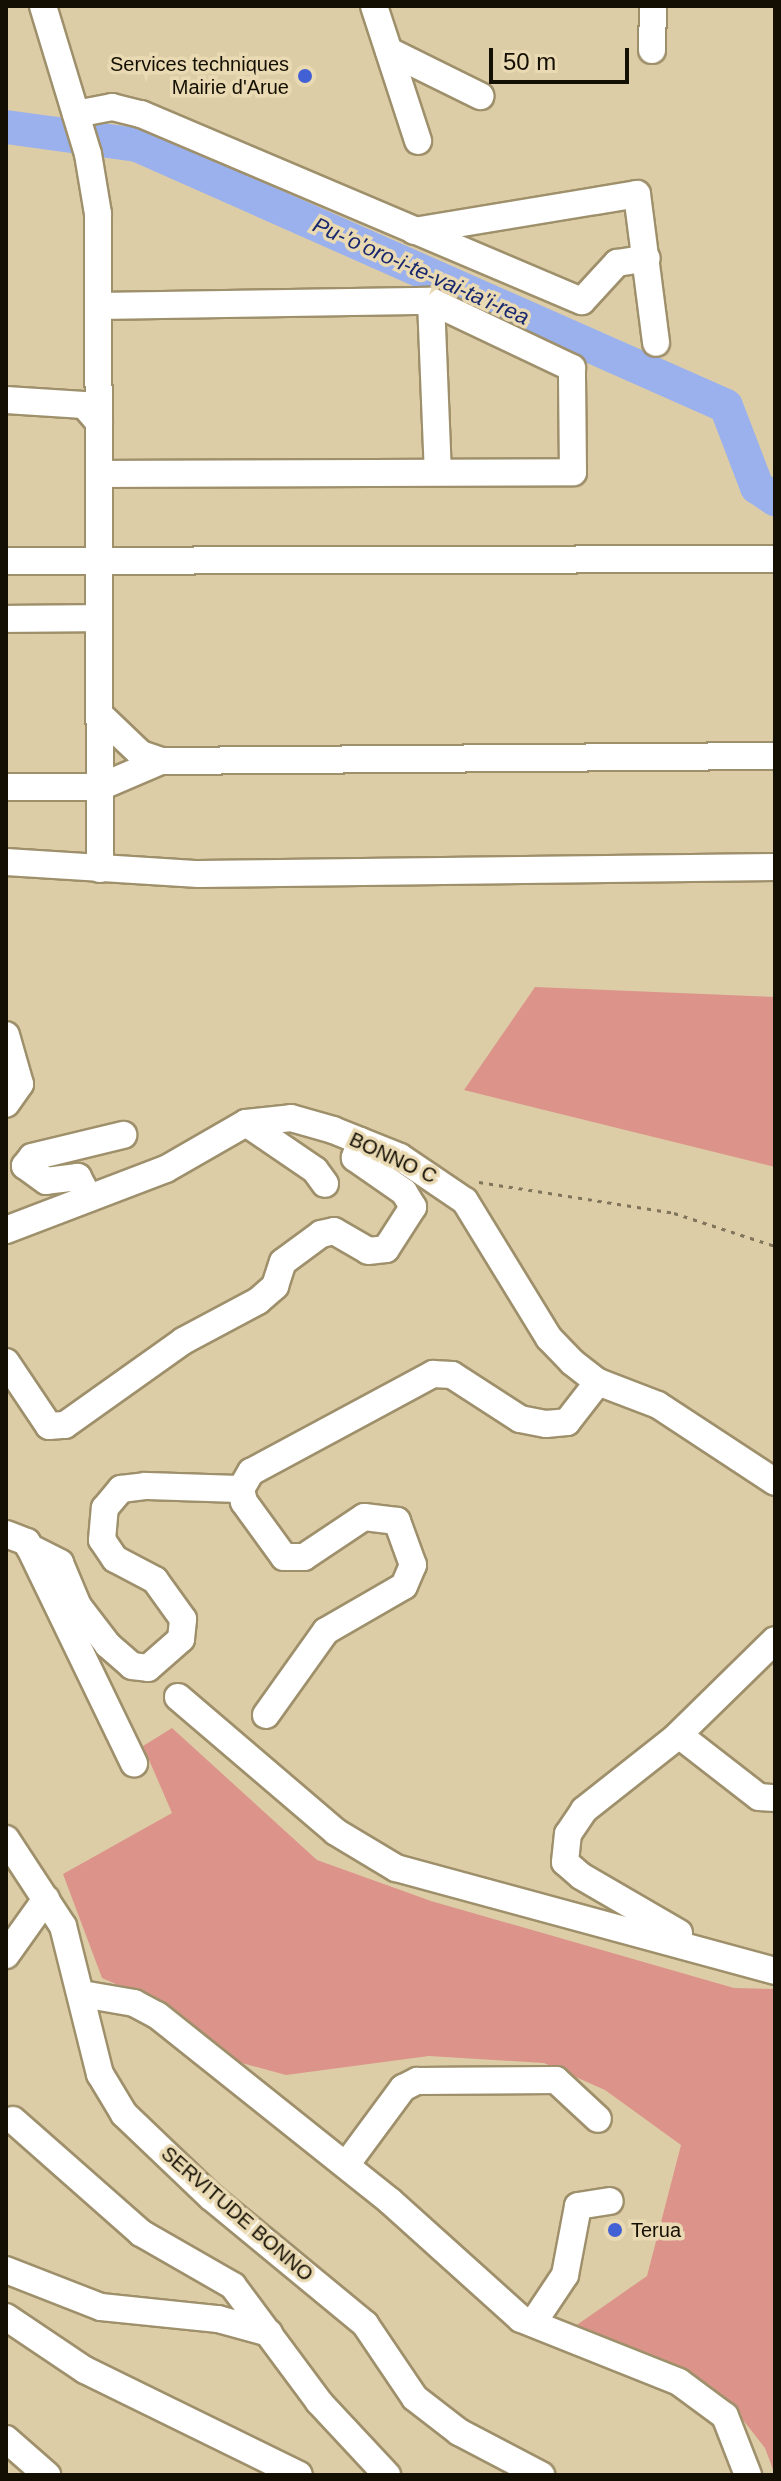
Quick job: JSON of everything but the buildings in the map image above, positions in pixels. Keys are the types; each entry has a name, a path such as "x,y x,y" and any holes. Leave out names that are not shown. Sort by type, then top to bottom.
{"street":[{"path":"43,6 88,154 98,214 100,869"},
{"path":"374,6 418,141"},
{"path":"652,50 653,6"},
{"path":"389,51 480,96"},
{"path":"76,114 126,109 582,301 617,263 647,258"},
{"path":"413,231 637,194 656,343"},
{"path":"98,306 431,301 572,368 573,472 99,474"},
{"path":"431,301 438,472"},
{"path":"6,400 84,405 99,422"},
{"path":"6,561 775,559"},
{"path":"6,619 99,618"},
{"path":"100,715 141,754 161,761 775,756"},
{"path":"6,787 100,787 161,761"},
{"path":"6,862 199,874 775,867"},
{"path":"6,1035 20,1084 6,1104"},
{"name":"BONNO C","path":"6,1230 166,1169 246,1123 291,1118 360,1141 443,1181 465,1201 549,1338 598,1382 658,1405 775,1482"},
{"path":"246,1123 315,1170 325,1184"},
{"path":"89,1198 78,1177 46,1181 25,1166 32,1157 123,1135"},
{"path":"6,1362 49,1426 65,1425 183,1341 258,1301 275,1286 283,1262 321,1234 334,1231 368,1251 386,1249 413,1207 404,1192 355,1158 360,1141"},
{"path":"241,1489 251,1472 413,1379 452,1375 520,1419 546,1424 567,1422 598,1382"},
{"path":"6,1534 60,1563 78,1606 108,1645 132,1666 148,1668 181,1639 183,1619 155,1580 115,1559 102,1540 105,1508 121,1489 241,1489"},
{"path":"241,1489 266,1540 284,1557 304,1557 364,1517 397,1521 412,1545 404,1586 326,1631 266,1715"},
{"path":"29,1547 134,1763"},
{"path":"689,1944 672,1926 565,1862 568,1834 584,1810 679,1735 775,1640"},
{"path":"178,1697 336,1832 396,1868 689,1944 775,1971"},
{"path":"679,1735 759,1797 775,1798"},
{"name":"SERVITUDE BONNO","path":"6,1839 63,1926 100,2074 124,2114 211,2197 365,2324 415,2398 459,2432 541,2475"},
{"path":"6,1955 46,1899"},
{"path":"82,1994 134,2003 157,2015 346,2165 533,2323 679,2382 725,2416 748,2475"},
{"path":"346,2165 403,2088 417,2081 556,2080 598,2119"},
{"path":"13,2120 141,2233 233,2286 387,2475"},
{"path":"533,2323 565,2275 578,2206 610,2201"},
{"path":"6,2270 101,2307 218,2319 269,2333"},
{"path":"6,2317 85,2370 299,2475"},
{"path":"6,2439 47,2475"}],"path":[{"path":"443,1181 674,1213 775,1246"}],"shaded area":[{"path":"535,987 775,997 775,1167 464,1090"},
{"path":"172,1728 317,1860 431,1901 734,1988 775,1989 775,2475 765,2448 736,2411 571,2329 647,2276 681,2145 605,2090 544,2063 429,2056 286,2075 238,2062 143,1996 102,1978 63,1874 172,1813 143,1746"}],"waterway":[{"name":"Pu-'o'oro-i-te-vai-ta'i-rea","path":"6,127 137,145 726,406 757,487 775,499"}],"place":[{"name":"Services techniques Mairie d'Arue","path":"305,76"},
{"name":"Terua","path":"615,2230"}]}
